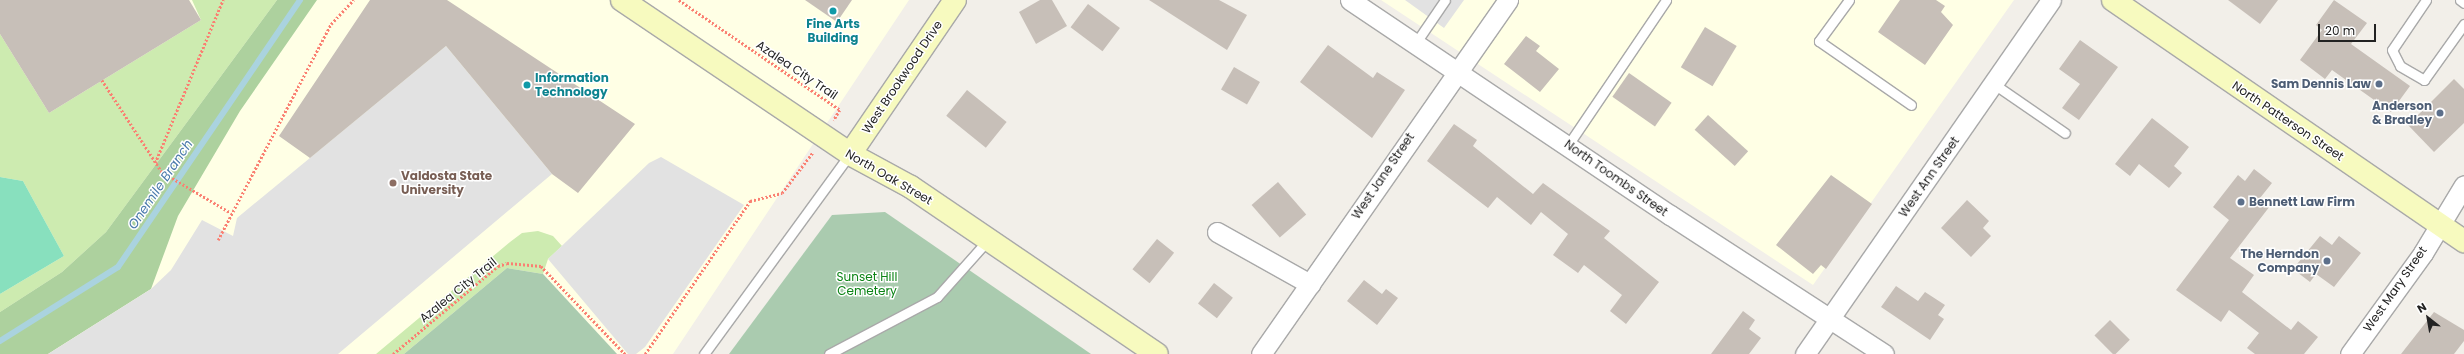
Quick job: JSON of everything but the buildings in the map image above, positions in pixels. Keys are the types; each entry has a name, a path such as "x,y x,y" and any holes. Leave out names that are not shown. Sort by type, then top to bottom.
{"main road":[{"name":"North Oak Street","path":"622,0 850,154 911,187 1157,354"},
{"name":"West Brookwood Drive","path":"850,154 954,0"},
{"name":"North Patterson Street","path":"2113,0 2464,241"}],"street":[{"name":"North Toombs Street","path":"1350,0 1568,145 1670,215 1831,317 1884,354"},
{"name":"West Jane Street","path":"1261,354 1419,124 1459,73 1508,0"},
{"name":"West Ann Street","path":"1805,354 2051,0"},
{"name":"West Mary Street","path":"2350,354 2423,253 2438,223 2464,185"},
{"path":"1217,232 1310,284"}],"lane":[{"path":"1568,145 1666,0"},
{"path":"1849,0 1819,41 1911,105"},
{"path":"2426,0 2392,50 2400,66 2424,80 2464,24"},
{"path":"2460,0 2464,3"},
{"path":"1415,44 1441,1"},
{"path":"1994,84 2065,133"},
{"path":"704,354 850,154"},
{"path":"829,354 937,297 988,240"}],"path":[{"path":"155,163 223,0"},
{"path":"218,240 331,24 353,0"},
{"name":"Azalea City Trail","path":"645,354 750,201 782,193 824,137 840,110 679,0"},
{"path":"102,80 162,172 231,214"},
{"name":"Azalea City Trail","path":"393,354 498,266 507,263 541,266 625,354"}],"shaded area":[{"name":"Valdosta State University","path":"0,0 909,0 673,354 617,354 543,274 507,268 404,354 0,354"},
{"path":"1381,0 2014,0 1813,285"},
{"path":"1405,0 1464,0 1444,28"},
{"path":"446,46 552,174 338,354 48,354 151,289 171,270 202,220 233,236 237,218"},
{"path":"661,157 744,205 645,347 636,354 628,354 548,259 649,163"}],"green space":[{"path":"192,0 277,0 106,232 62,272 0,312 0,294 64,256 23,181 0,177 0,34 49,113 201,20"},
{"path":"277,0 317,0 240,111 178,216 151,289 48,354 0,354 0,312 62,272 106,232"},
{"path":"0,177 23,181 64,256 0,294"},
{"name":"Sunset Hill Cemetery","path":"885,212 1091,354 729,354 832,215"},
{"path":"538,231 553,236 562,246 548,259 543,274 507,268 404,354 376,354 510,242 522,233"},
{"path":"507,268 543,274 617,354 404,354"}],"waterway":[{"name":"Onemile Branch","path":"0,341 118,267 300,0"}],"place":[{"name":"Fine Arts Building","path":"833,11"},
{"name":"Sam Dennis Law","path":"2379,84"},
{"name":"Information Technology","path":"527,85"},
{"name":"Anderson & Bradley","path":"2440,113"},
{"name":"Valdosta State University","path":"393,183"},
{"name":"Bennett Law Firm","path":"2241,202"},
{"name":"The Herndon Company","path":"2327,261"}]}
